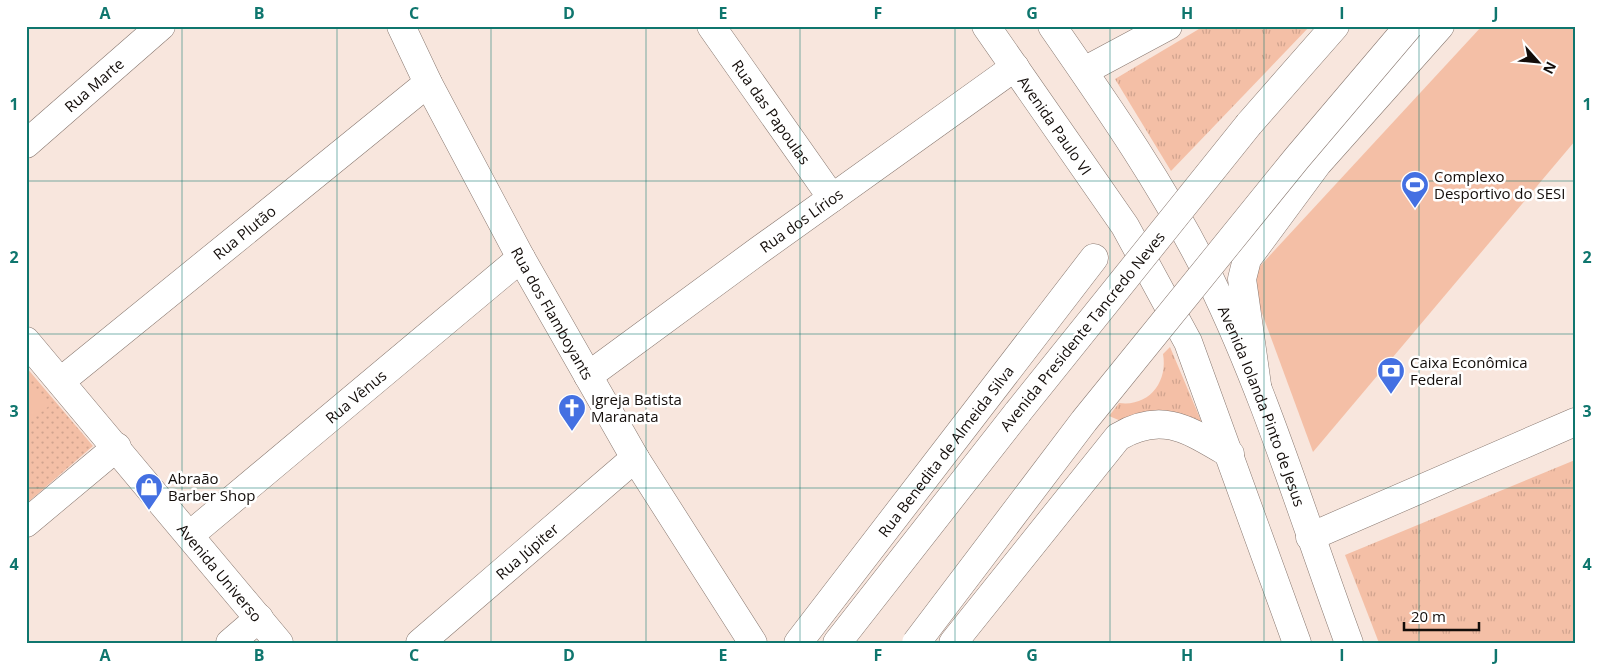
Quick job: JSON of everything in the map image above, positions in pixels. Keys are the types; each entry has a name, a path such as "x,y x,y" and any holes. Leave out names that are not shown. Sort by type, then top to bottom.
{"street":[{"name":"Rua Marte","path":"26,144 161,26"},
{"name":"Rua dos Flamboyants","path":"401,26 428,84 521,258 588,376 635,458 753,643"},
{"name":"Rua das Papoulas","path":"711,26 832,198"},
{"name":"Avenida Paulo VI","path":"986,26 1125,226 1188,342 1230,454"},
{"path":"1052,26 1084,71 1168,26"},
{"name":"Avenida Presidente Tancredo Neves","path":"837,643 1018,412 1249,124 1335,26"},
{"path":"916,643 1084,421 1297,158 1409,26"},
{"path":"1257,385 1242,279 1247,258 1318,163 1440,26"},
{"name":"Rua dos Lírios","path":"588,376 1015,67"},
{"name":"Avenida Iolanda Pinto de Jesus","path":"1084,71 1155,179 1210,279 1257,385 1349,643"},
{"name":"Rua Plutão","path":"60,382 428,84"},
{"name":"Rua Vênus","path":"190,535 521,258"},
{"name":"Rua Benedita de Almeida Silva","path":"798,643 1094,258"},
{"name":"Avenida Universo","path":"26,341 117,447 279,643"},
{"path":"1310,537 1575,422"},
{"path":"952,643 1118,437 1133,428 1162,424 1184,427 1230,454 1297,643"},
{"path":"26,523 117,447"},
{"name":"Rua Júpiter","path":"420,643 635,458"},
{"path":"230,643 259,618"}],"green space":[{"path":"1204,26 1310,26 1171,171 1115,79"},
{"name":"Complexo Desportivo do SESI","path":"1482,26 1575,26 1575,141 1313,452 1249,278"},
{"path":"1170,347 1202,423 1121,421 1109,416 1119,403 1139,401 1147,397 1154,390 1162,374 1163,354"},
{"path":"26,367 93,446 26,504"},
{"path":"26,380 49,406 26,425"},
{"path":"1575,460 1575,643 1379,643 1345,555"}],"place":[{"name":"Complexo Desportivo do SESI","path":"1415,209"},
{"name":"Caixa Econômica Federal","path":"1391,395"},
{"name":"Igreja Batista Maranata","path":"572,432"},
{"name":"Abraão Barber Shop","path":"149,511"}]}
